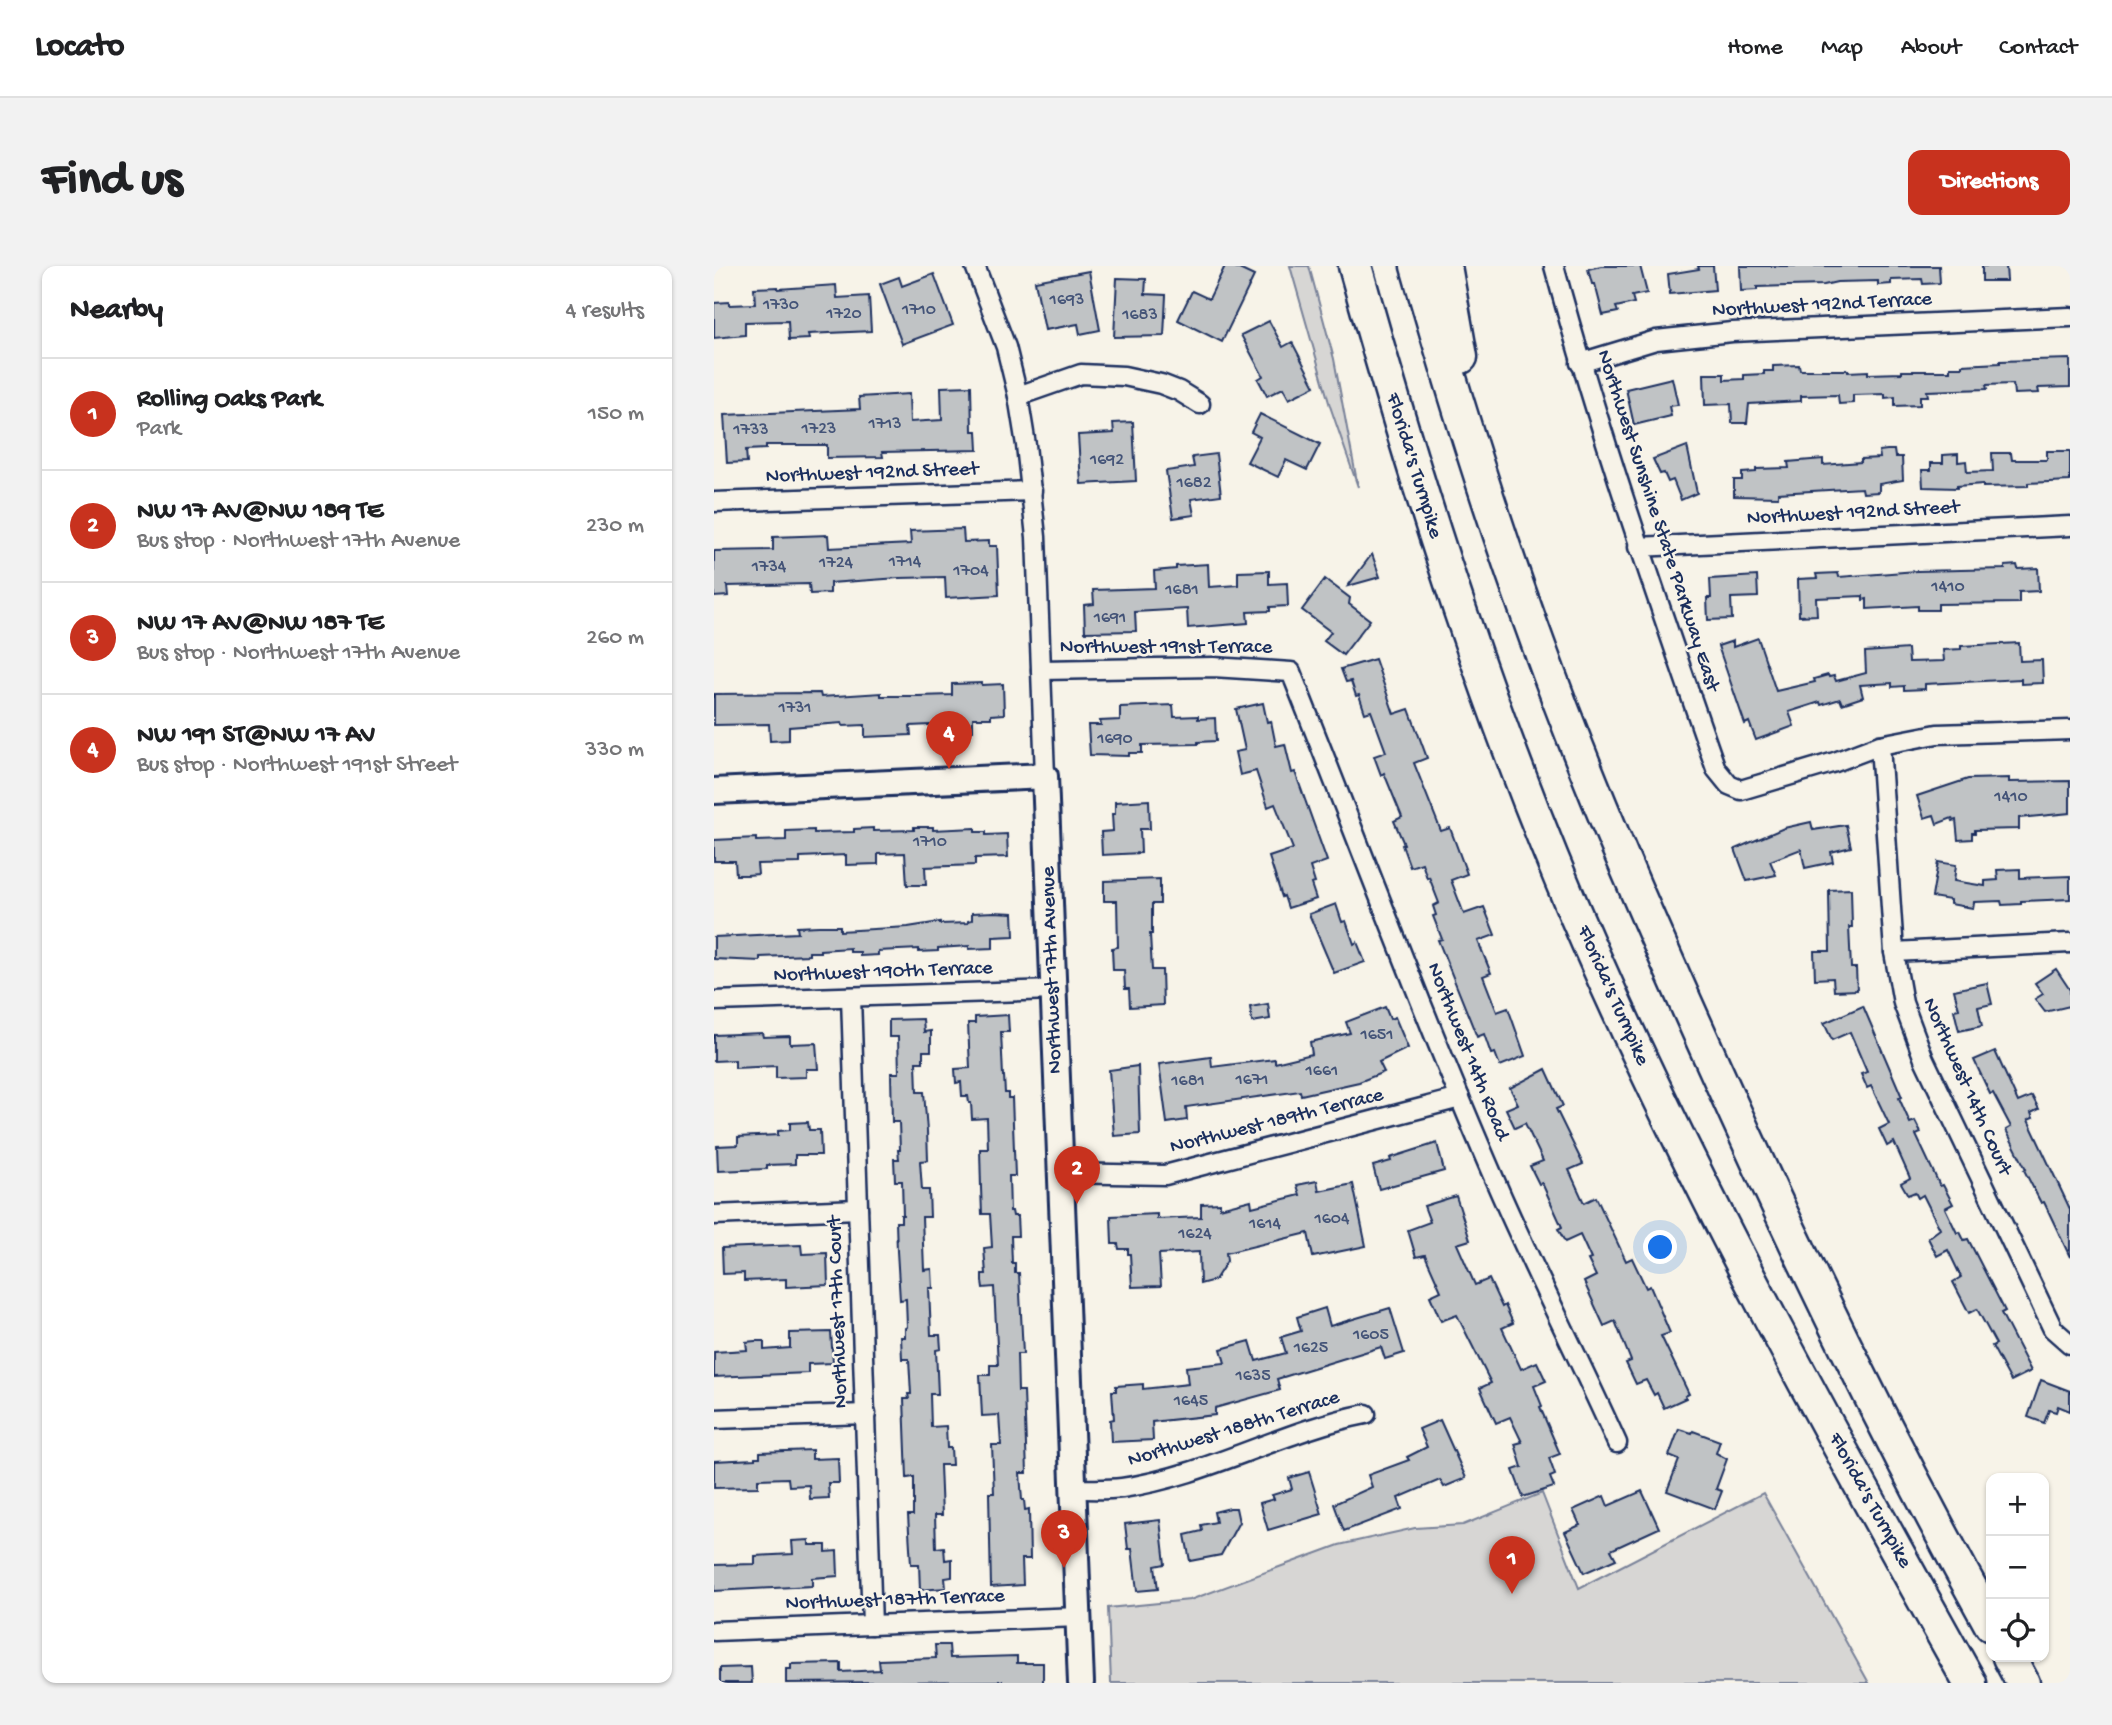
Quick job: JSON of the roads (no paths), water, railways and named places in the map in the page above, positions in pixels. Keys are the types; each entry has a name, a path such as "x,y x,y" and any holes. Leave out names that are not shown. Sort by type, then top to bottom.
{"highway":[{"name":"Florida's Turnpike","path":"1355,266 1453,594 1509,751 1590,949 1657,1096 1722,1227 1970,1683"},
{"path":"1418,266 1484,489 1537,642 1589,776 1674,976 1828,1312 1927,1509 1986,1616"},
{"path":"1446,266 1484,489"},
{"path":"2012,1662 2024,1683"}],"street":[{"name":"Northwest 17th Avenue","path":"975,266 1006,347 1018,396 1032,491 1081,1683"},
{"name":"Northwest Sunshine State Parkway East","path":"1554,266 1580,363 1638,547 1716,769 1729,785 1741,790 1835,762 1880,745"},
{"name":"Northwest 192nd Terrace","path":"1580,363 1656,340 1732,332 2070,317"},
{"path":"1018,396 1081,374 1104,375 1124,376 1161,384 1200,404"},
{"name":"Northwest 192nd Street","path":"714,502 1032,491"},
{"name":"Northwest 192nd Street","path":"1638,547 2070,526"},
{"name":"Northwest 191st Terrace","path":"1041,670 1213,667 1291,672"},
{"name":"Northwest 14th Road","path":"1291,672 1460,1098 1497,1185 1617,1443"},
{"path":"1880,745 1937,734 2070,730"},
{"name":"Northwest 14th Court","path":"1880,745 1894,952 1903,1003 1924,1059 2053,1329 2069,1344"},
{"path":"714,791 1045,776"},
{"path":"1894,952 2070,943"},
{"name":"Northwest 190th Terrace","path":"714,1001 1054,990"},
{"name":"Northwest 17th Court","path":"851,996 872,1625"},
{"name":"Northwest 189th Terrace","path":"1061,1173 1165,1175 1460,1098"},
{"path":"714,1214 858,1209"},
{"path":"714,1419 866,1414"},
{"name":"Northwest 188th Terrace","path":"1074,1489 1124,1488 1172,1476 1305,1430 1366,1414"},
{"name":"Northwest 187th Terrace","path":"714,1631 1079,1616"}],"place":[{"name":"NW 191 ST@NW 17 AV","path":"949,769"},
{"name":"NW 17 AV@NW 189 TE","path":"1077,1204"},
{"name":"NW 17 AV@NW 187 TE","path":"1064,1568"},
{"name":"Rolling Oaks Park","path":"1512,1594"}]}
